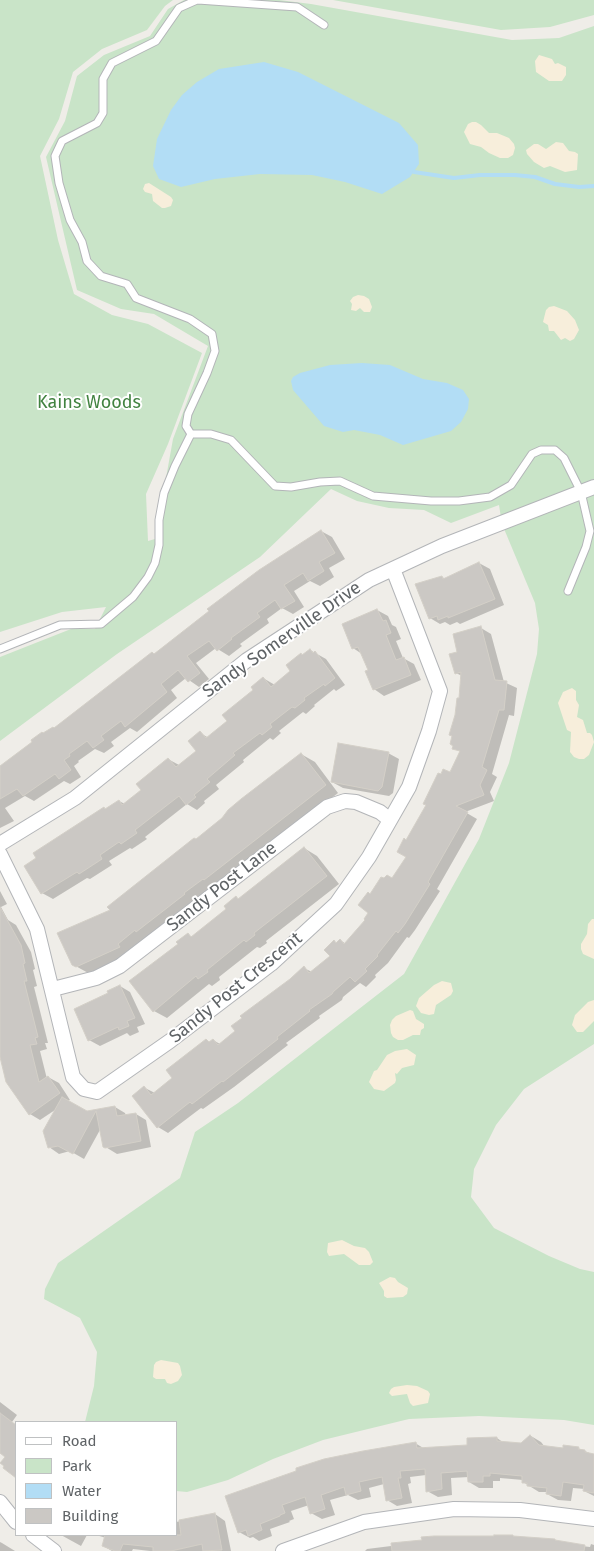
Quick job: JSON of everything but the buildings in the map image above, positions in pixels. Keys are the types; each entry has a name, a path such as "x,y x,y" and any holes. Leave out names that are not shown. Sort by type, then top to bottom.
{"street":[{"name":"Sandy Somerville Drive","path":"0,844 75,798 247,660 370,580 442,546 502,524 594,486"},
{"name":"Sandy Post Crescent","path":"0,854 38,929 73,1077 84,1089 97,1092 170,1041 271,964 336,904 369,857 409,788 430,731 440,691 393,569"},
{"name":"Sandy Post Lane","path":"53,989 96,978 120,966 327,807 345,801 356,802 380,812 390,820"},
{"path":"0,1502 15,1521"},
{"path":"283,1551 364,1522 454,1509 520,1510 594,1519"},
{"path":"34,1536 54,1551"}],"lane":[{"path":"191,434 186,426 188,414 215,351 212,334 190,319 136,298 127,284 101,276 87,260 82,242 70,220 59,184 55,156 62,141 97,123 103,113 102,79 112,63 156,41 178,8 198,0 297,7 324,25"},
{"path":"191,434 211,434 230,440 276,486 291,487 340,481 373,496 459,502 490,497 512,485 532,454 541,450 555,450 564,458 581,492 590,531 586,547 568,591"},
{"path":"0,649 60,625 101,624 133,597 148,577 155,563 159,545 159,520 164,493 191,434"}],"green space":[{"name":"Kains Woods","path":"0,0 173,0 165,6 147,30 102,49 73,72 59,119 40,156 58,240 74,294 112,315 148,324 202,353 168,444 146,494 148,541 155,539 173,439 208,346 154,314 121,309 77,290 46,157 65,121 77,76 104,55 150,36 168,9 184,0 279,0 512,40 559,38 594,26 594,1044 524,1089 496,1125 474,1169 471,1197 494,1228 549,1256 580,1269 594,1272 594,1425 564,1420 479,1416 409,1419 323,1440 273,1459 228,1480 187,1492 178,1491 178,1421 85,1421 94,1386 97,1352 80,1318 44,1299 45,1289 58,1263 180,1178 195,1132 238,1103 404,974 479,839 509,763 537,654 539,629 535,603 502,524 499,505 451,523 424,510 389,508 357,501 331,489 260,557 117,654 0,741 0,657 71,629 95,629 106,607 62,612 0,632"},
{"path":"333,0 594,0 594,15 550,27 501,30"}],"sand":[{"path":"539,55 552,59 555,64 558,63 566,67 566,75 562,81 549,81 536,72 535,61"},
{"path":"472,122 481,125 489,133 497,133 509,138 515,148 513,155 508,158 500,158 481,147 470,144 464,132 468,124"},
{"path":"556,142 563,143 569,151 578,154 577,170 565,172 550,166 544,168 534,162 527,154 526,150 534,144 538,144 546,149"},
{"path":"149,183 171,197 173,200 171,206 162,208 153,201 152,194 145,192 143,189 145,184"},
{"path":"358,295 369,299 372,307 370,312 364,312 360,308 356,311 351,310 352,304 350,301"},
{"path":"554,306 567,311 575,320 579,330 574,339 570,341 565,338 561,340 554,331 549,331 548,325 543,322 546,310"},
{"path":"572,688 576,691 576,700 579,705 577,717 583,720 587,733 592,735 594,742 589,755 584,759 574,757 570,752 571,732 567,730 558,703 563,692"},
{"path":"594,919 594,959 583,954 581,949 581,944 587,934 588,924"},
{"path":"442,981 451,983 453,991 451,995 436,1005 434,1014 421,1013 416,1006 419,998 434,985"},
{"path":"594,1000 594,1021 583,1032 577,1032 572,1025 575,1015 588,1002"},
{"path":"410,1010 413,1011 416,1019 424,1024 424,1028 421,1030 420,1035 413,1035 403,1040 398,1040 391,1033 390,1025 392,1020 396,1016"},
{"path":"407,1049 416,1055 414,1065 402,1068 397,1074 395,1073 395,1083 384,1091 374,1089 369,1082 374,1071 377,1070 387,1055 395,1051"},
{"path":"342,1240 354,1246 365,1248 373,1262 370,1265 359,1265 344,1254 329,1256 327,1252 328,1243"},
{"path":"390,1277 395,1278 408,1288 407,1294 403,1297 387,1298 384,1296 384,1291 379,1283"},
{"path":"161,1360 178,1363 182,1375 178,1381 171,1384 167,1383 165,1379 153,1377 154,1365"},
{"path":"417,1386 428,1391 430,1394 428,1403 413,1406 407,1394 392,1396 389,1393 394,1387"}],"water":[{"path":"264,62 298,72 399,123 418,145 419,164 410,177 382,194 345,182 312,175 260,174 215,179 181,187 159,179 153,166 157,139 171,110 182,95 197,82 219,69"},
{"path":"362,363 390,365 423,379 447,383 463,390 469,399 468,409 461,422 451,431 403,445 380,435 354,430 343,432 324,426 293,390 291,381 293,377 300,373 330,365"}],"waterway":[{"path":"414,172 454,178 480,175 515,175 535,177 555,184 579,187 594,186"}]}
